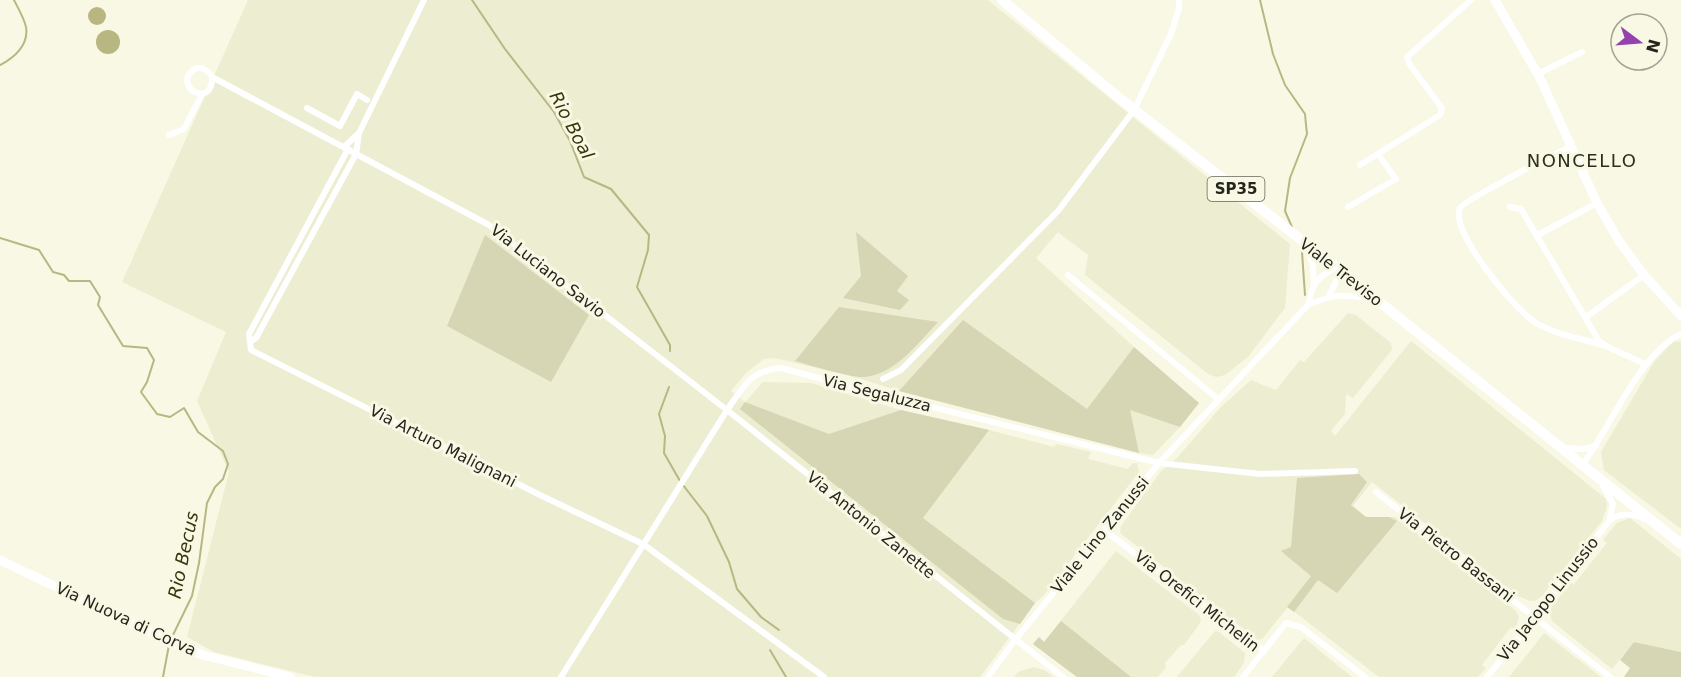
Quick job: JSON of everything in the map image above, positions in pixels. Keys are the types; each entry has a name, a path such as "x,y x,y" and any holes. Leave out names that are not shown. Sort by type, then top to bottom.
{"main road":[{"name":"Viale Treviso","path":"1002,0 1134,110 1339,269 1681,544"}],"street":[{"path":"359,133 356,154 256,338 250,342 249,334 346,148 359,133 424,0"},
{"path":"883,379 901,370 1058,211 1134,110 1171,34 1179,8 1179,0"},
{"path":"1360,165 1440,115 1442,108 1410,65 1407,57 1471,0"},
{"path":"1496,0 1538,74 1597,203 1644,275 1681,316"},
{"path":"1538,74 1582,52"},
{"name":"Via Luciano Savio","path":"202,94 190,89 188,77 191,72 202,68 209,72 212,81 225,84 489,225 727,410"},
{"path":"169,135 184,129 202,94 208,91 212,81"},
{"path":"307,108 340,126 357,94 367,100"},
{"path":"1572,146 1462,205 1459,211 1461,222 1486,270 1521,311 1537,324 1606,346 1645,364"},
{"path":"1348,207 1396,179 1378,154"},
{"path":"1538,235 1597,203"},
{"path":"1510,207 1521,208 1599,341 1606,346"},
{"path":"1307,245 1313,267 1314,283 1309,304"},
{"path":"1314,283 1323,274 1339,269"},
{"path":"1329,296 1339,269"},
{"path":"1068,275 1218,399"},
{"path":"1586,317 1644,275"},
{"name":"Viale Lino Zanussi","path":"988,677 1159,463 1309,304 1329,296 1347,295 1376,299"},
{"path":"1582,465 1597,446 1645,364 1669,341 1681,334"},
{"name":"Via Arturo Malignani","path":"250,342 251,350 643,544"},
{"name":"Via Segaluzza","path":"561,677 727,410 752,376 766,369 781,368 1159,463 1260,474 1355,471"},
{"name":"Via Antonio Zanette","path":"727,410 1063,677"},
{"path":"1561,448 1583,449 1597,446"},
{"path":"1598,478 1613,508"},
{"name":"Via Pietro Bassani","path":"1376,492 1610,677"},
{"path":"1625,500 1618,515 1609,521 1616,503 1625,500"},
{"path":"1618,515 1630,514 1654,523"},
{"name":"Via Jacopo Linussio","path":"1487,677 1609,521"},
{"name":"Via Orefici Michelin","path":"1104,530 1264,651 1243,677"},
{"path":"643,544 824,677"},
{"name":"Via Nuova di Corva","path":"0,560 172,643 203,655 290,677"},
{"path":"1264,651 1286,623 1294,624 1365,677"}],"shaded area":[{"path":"248,0 988,0 1290,244 1285,308 1248,357 1225,375 1216,377 1208,374 1085,275 1088,255 1058,232 1036,258 1199,403 1153,455 775,358 764,359 746,373 731,391 745,402 763,382 811,383 901,410 1054,447 1056,444 1091,452 1088,459 1128,469 1133,463 1137,463 1139,472 1044,595 1035,603 980,677 315,677 214,652 187,637 229,472 197,401 226,332 122,282"},
{"path":"97,7 105,12 106,16 101,24 97,25 89,20 88,16 93,8"},
{"path":"108,30 116,34 120,42 116,50 108,54 100,50 96,42 100,34"},
{"path":"856,232 908,276 897,291 909,300 900,310 843,298 861,276"},
{"path":"485,235 589,315 551,382 447,326"},
{"path":"839,307 938,322 905,357 876,375 864,377 850,375 795,361"},
{"path":"1348,313 1356,315 1391,343 1392,350 1353,398 1346,394 1345,414 1331,431 1335,436 1411,341 1606,499 1607,507 1602,521 1542,596 1535,601 1518,596 1372,482 1353,506 1366,517 1395,517 1516,611 1519,617 1515,630 1511,627 1482,665 1486,668 1478,677 1379,677 1288,607 1263,638 1258,640 1120,533 1121,526 1161,471 1176,459 1221,407 1251,380 1276,390 1300,360 1304,362"},
{"path":"963,320 1087,409 1134,347 1199,403 1180,427 1130,410 1139,453 899,391"},
{"path":"1674,341 1681,342 1681,529 1604,470 1601,452 1654,362"},
{"path":"745,402 829,434 901,410 989,430 923,518 1035,603 1020,624 1003,619 740,409"},
{"path":"1359,474 1367,482 1351,505 1366,517 1389,517 1397,521 1337,593 1318,580 1294,612 1287,607 1311,576 1281,551 1291,547 1297,478"},
{"path":"1630,518 1681,559 1681,652 1634,642 1612,669 1552,621 1549,611 1570,582 1574,584 1607,543 1603,540 1617,523"},
{"path":"1116,551 1199,615 1201,621 1184,645 1181,645 1165,663 1166,667 1158,677 1077,677 1033,644 1039,637 1044,642"},
{"path":"1061,621 1131,677 1077,677 1033,644 1039,637 1044,642"},
{"path":"1215,631 1245,653 1244,663 1234,677 1177,677"},
{"path":"1544,633 1601,677 1509,677"},
{"path":"1304,638 1352,677 1272,677"},
{"path":"1634,642 1681,652 1681,677 1624,677 1630,668 1620,660"},
{"path":"1034,667 1046,671 1053,677 1014,677 1018,672"}],"waterway":[{"name":"Rio Becus","path":"0,65 15,55 25,40 26,27 14,0"},
{"name":"Rio Boal","path":"472,0 505,49 554,112 570,141 584,177 611,189 649,235 648,250 637,287 670,345 670,351"},
{"path":"1260,0 1273,54 1285,85 1305,114 1307,134 1290,178 1285,211 1292,227"},
{"name":"Rio Becus","path":"0,238 39,250 53,272 64,275 69,281 90,281 100,297 98,305 123,346 147,348 154,360 141,392 157,414 170,417 184,408 198,432 223,451 228,464 223,479 215,487 207,503 192,596 171,639"},
{"path":"1302,252 1305,295"},
{"name":"Rio Boal","path":"669,387 659,414 665,436 664,453 680,481"},
{"name":"Rio Boal","path":"683,485 707,516 729,562 737,589 761,617 779,630"},
{"name":"Rio Becus","path":"163,677 169,645"},
{"name":"Rio Boal","path":"770,650 786,677"}],"district":[{"name":"NONCELLO","path":"1582,160"}]}
